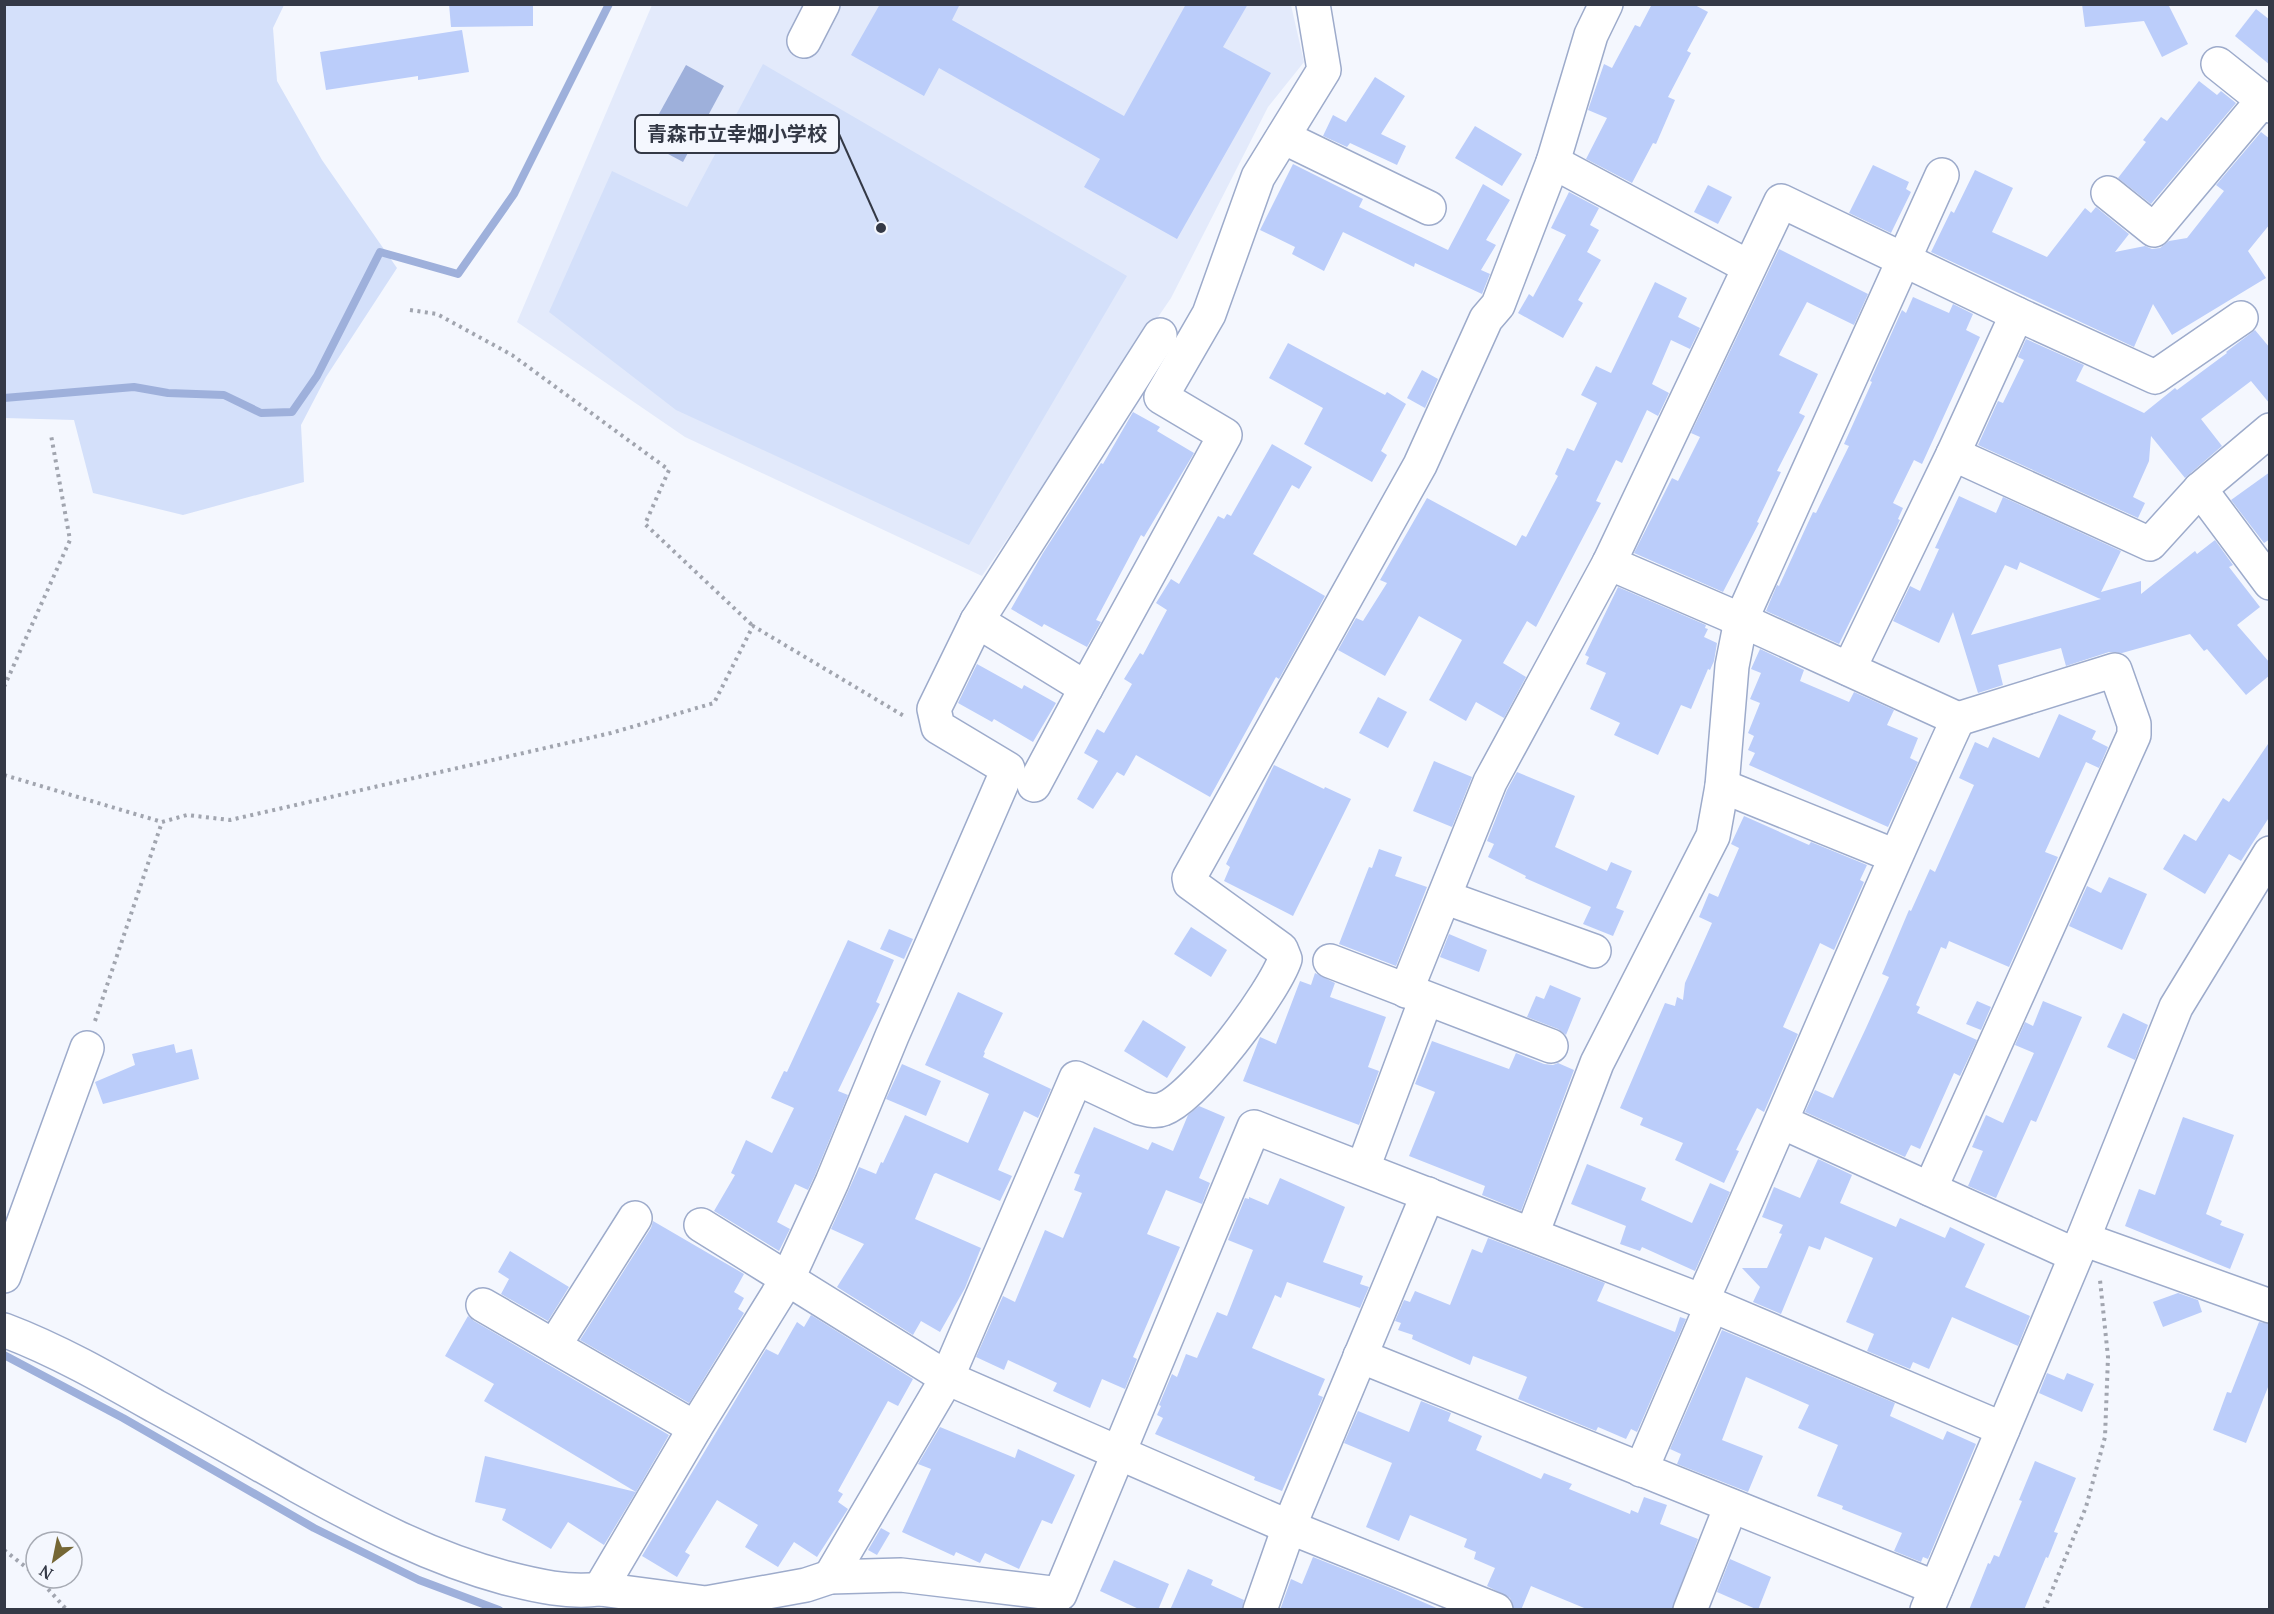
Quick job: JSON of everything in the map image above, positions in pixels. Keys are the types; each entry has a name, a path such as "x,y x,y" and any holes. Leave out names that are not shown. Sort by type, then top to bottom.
{"street":[{"path":"804,41 824,4"},
{"path":"1034,784 1226,435 1161,397 1209,314 1258,177 1324,70 1313,4"},
{"path":"830,1577 947,1378 1076,1078 1140,1108 1152,1111 1164,1109 1205,1076 1281,971 1285,959 1281,949 1190,883 1189,878 1420,465 1486,319 1498,305 1553,162 1591,35 1606,4"},
{"path":"2108,193 2154,230 2266,103 2218,64"},
{"path":"1283,137 1429,208"},
{"path":"1553,162 1749,267"},
{"path":"1532,1234 1597,1063 1713,836 1722,786 1731,666 1741,620 1942,175"},
{"path":"1363,1168 1444,897 1490,782 1610,563 1781,201 2155,377 2241,318"},
{"path":"1849,669 1953,454 2017,314"},
{"path":"592,1590 788,1278 832,1182 892,1036 1008,770 938,727 934,710 977,621 1160,334"},
{"path":"1953,454 2150,544 2200,489 2270,430"},
{"path":"2200,489 2270,583"},
{"path":"1610,563 1958,719 2115,670 2134,724 2134,735 1930,1189"},
{"path":"977,621 1086,688"},
{"path":"1641,1470 1782,1122 1895,856 1958,719"},
{"path":"1722,786 1895,856"},
{"path":"1360,1356 1731,1506 1932,1599 2003,1429 2085,1246 2176,1007 2270,854"},
{"path":"1444,897 1594,951"},
{"path":"1330,961 1551,1046"},
{"path":"4,1276 87,1048"},
{"path":"1782,1122 1930,1189 2085,1246 2270,1306"},
{"path":"4,1329 105,1378 363,1522 434,1555 548,1598 592,1590 706,1603 806,1585 830,1577 901,1575 1060,1594 1254,1127 1707,1303 2003,1429"},
{"path":"1260,1610 1289,1527 1428,1194"},
{"path":"554,1346 635,1218"},
{"path":"701,1225 947,1378 1289,1527 1496,1610"},
{"path":"483,1305 695,1428"},
{"path":"1690,1610 1731,1506"}],"path":[{"path":"410,310 437,314 512,355 669,470 645,524 753,626 906,717 936,719"},
{"path":"4,687 70,540 51,435"},
{"path":"4,775 162,822 188,815 230,820 611,733 714,703 753,626"},
{"path":"87,1048 162,822"},
{"path":"2044,1610 2086,1507 2105,1437 2108,1357 2085,1246"},
{"path":"4,1550 24,1566"},
{"path":"49,1590 67,1610"}],"shaded area":[{"path":"5,4 284,5 273,28 277,81 322,160 397,268 326,377 301,425 304,482 183,515 93,493 74,420 5,418"},
{"path":"652,5 1291,5 1304,62 1268,107 1171,298 982,576 685,437 517,322"},
{"path":"763,64 1127,276 969,545 676,410 549,312 612,171 687,207"}],"water":[{"path":"686,65 724,86 683,162 644,141"}],"building":[{"path":"449,4 533,4 533,26 451,27"},
{"path":"880,4 960,4 952,20 1124,116 1186,4 1248,4 1223,47 1271,73 1177,239 1084,187 1100,159 939,68 924,96 851,55"},
{"path":"1652,4 1693,4 1708,12 1687,51 1691,53 1668,97 1675,100 1656,144 1653,143 1632,183 1586,159 1607,118 1588,110 1604,64 1612,68 1635,25 1640,27"},
{"path":"2082,4 2168,4 2188,44 2162,57 2144,21 2085,27"},
{"path":"2256,9 2270,20 2270,65 2235,36"},
{"path":"462,30 469,72 418,80 418,76 326,90 320,52"},
{"path":"1375,77 1405,96 1381,134 1406,146 1397,165 1350,143 1347,147 1323,136 1333,115 1346,122"},
{"path":"2199,81 2217,95 2221,91 2236,103 2151,204 2118,178 2146,142 2143,140 2161,117 2167,121"},
{"path":"1475,126 1522,154 1502,186 1455,158"},
{"path":"2261,132 2270,139 2270,224 2248,251 2266,278 2172,335 2153,304 2134,347 1931,252 1951,211 1954,213 1975,170 2013,188 1992,232 2047,257 2085,208 2091,213 2096,207 2129,234 2115,252 2145,246 2152,249 2160,248 2169,241 2187,238 2224,191 2216,185"},
{"path":"1293,164 1363,199 1359,207 1448,250 1483,184 1510,200 1486,240 1496,245 1481,270 1490,274 1482,294 1415,263 1414,267 1343,232 1324,271 1292,254 1295,247 1260,230"},
{"path":"1873,165 1909,182 1906,189 1911,192 1891,233 1849,213"},
{"path":"1708,185 1732,197 1718,224 1694,212"},
{"path":"1569,192 1599,208 1590,225 1599,230 1587,252 1601,260 1578,300 1583,303 1563,338 1518,313 1529,294 1533,297 1566,235 1551,228"},
{"path":"1779,249 1868,294 1854,325 1807,302 1779,355 1818,374 1799,413 1805,416 1777,471 1781,472 1757,522 1759,523 1723,592 1634,553 1672,478 1678,481 1700,437 1691,433"},
{"path":"1655,282 1687,298 1678,317 1700,328 1690,349 1671,340 1652,384 1669,393 1658,416 1647,410 1622,463 1616,460 1596,501 1601,503 1536,627 1527,621 1503,663 1526,677 1504,718 1476,702 1466,721 1429,700 1462,640 1419,616 1385,676 1338,650 1356,618 1363,621 1387,583 1380,580 1427,498 1516,546 1522,535 1526,537 1558,476 1555,474 1567,448 1574,451 1597,403 1581,395 1596,366 1611,373"},
{"path":"1913,297 1949,313 1953,304 1973,314 1966,330 1980,337 1922,464 1914,460 1893,503 1903,508 1898,519 1900,520 1839,644 1766,611 1813,512 1816,513 1849,446 1844,444 1872,382 1870,381 1902,310 1906,313"},
{"path":"2255,330 2270,348 2270,404 2251,381 2201,419 2222,446 2185,478 2151,436 2149,461 2133,497 2145,503 2138,518 1978,445 1998,401 2003,403 2024,360 2018,357 2026,339 2084,365 2076,381 2144,413"},
{"path":"1288,343 1385,395 1387,392 1406,404 1381,451 1387,455 1372,482 1304,444 1323,408 1269,378"},
{"path":"1422,370 1438,379 1425,408 1407,398"},
{"path":"1133,412 1160,427 1157,431 1194,453 1144,537 1141,535 1096,620 1101,622 1087,647 1044,624 1042,627 1011,609 1043,553 1101,463 1103,464"},
{"path":"1272,444 1312,467 1299,489 1292,485 1253,554 1325,596 1279,679 1276,677 1210,797 1136,755 1124,776 1117,772 1093,809 1077,799 1098,761 1084,753 1097,729 1104,733 1132,684 1124,679 1140,653 1143,655 1167,610 1156,603 1171,579 1179,584 1218,516 1224,519 1227,514 1231,516"},
{"path":"2270,472 2270,539 2264,543 2231,500"},
{"path":"1959,496 1996,513 2003,497 2121,551 2101,592 2141,581 2141,594 2195,551 2197,554 2215,540 2233,565 2229,567 2260,607 2237,625 2270,663 2270,675 2246,695 2207,649 2204,651 2190,634 2122,653 2109,652 2066,666 2061,648 1998,665 2003,685 1978,693 1953,612 1939,643 1893,621 1910,586 1920,591 1939,549 1935,548","holes":["2020,562 2101,599 1971,635 2005,565 2017,570"]},
{"path":"1618,587 1706,625 1705,628 1708,629 1704,637 1717,643 1714,661 1710,670 1708,669 1691,709 1681,705 1658,755 1614,735 1620,723 1590,709 1606,673 1586,664 1589,657 1585,655"},
{"path":"1760,649 1804,670 1800,681 1849,702 1854,692 1894,710 1887,725 1918,738 1910,758 1918,762 1888,827 1749,765 1755,753 1748,750 1754,736 1748,733 1760,703 1750,699 1761,673 1751,669"},
{"path":"977,664 1022,689 1024,685 1056,703 1033,742 994,719 992,722 958,703"},
{"path":"1378,697 1407,712 1388,748 1359,733"},
{"path":"2059,714 2096,731 2092,739 2108,747 2099,768 2086,762 2045,852 2058,857 2009,967 1949,941 1946,949 1941,947 1916,1005 1920,1007 1917,1013 1977,1040 1960,1076 1954,1073 1920,1149 1911,1145 1905,1157 1805,1112 1815,1090 1833,1098 1866,1028 1889,977 1882,974 1909,910 1911,911 1930,869 1935,872 1974,785 1959,778 1975,742 1988,748 1993,737 2039,758"},
{"path":"2270,741 2270,816 2241,861 2229,854 2205,894 2163,869 2184,834 2196,841 2223,798 2229,802"},
{"path":"1434,761 1472,777 1452,827 1413,811"},
{"path":"1274,765 1351,799 1293,916 1224,881 1230,867 1226,864"},
{"path":"1517,772 1575,796 1555,847 1607,871 1611,862 1632,871 1616,908 1624,911 1613,936 1583,924 1591,907 1525,878 1526,876 1488,857 1494,844 1487,841 1507,790"},
{"path":"1744,816 1809,845 1811,842 1867,865 1860,880 1864,882 1834,950 1820,943 1783,1027 1798,1034 1764,1112 1757,1108 1736,1150 1739,1151 1724,1183 1675,1160 1683,1143 1640,1125 1643,1118 1620,1108 1665,1003 1675,1006 1677,997 1683,1000 1685,983 1712,923 1699,917 1709,893 1718,897 1739,848 1731,844"},
{"path":"1379,849 1402,857 1395,876 1427,887 1396,966 1339,944 1369,867 1372,868"},
{"path":"2109,877 2147,894 2122,950 2069,926 2087,886 2101,893"},
{"path":"1191,927 1227,950 1211,977 1174,954"},
{"path":"889,929 913,939 904,959 880,949"},
{"path":"1449,934 1487,950 1479,972 1440,957"},
{"path":"848,940 894,960 876,1002 880,1004 838,1091 848,1095 815,1175 808,1190 795,1184 777,1222 790,1229 779,1251 714,1211 735,1175 731,1173 746,1140 772,1153 794,1108 771,1098 784,1071 787,1072"},
{"path":"1315,973 1335,983 1330,997 1386,1017 1368,1067 1379,1071 1359,1125 1243,1081 1260,1037 1276,1044 1300,981 1311,985"},
{"path":"1550,985 1581,998 1566,1035 1558,1029 1527,1017 1536,996 1544,999"},
{"path":"958,992 1003,1013 983,1057 1051,1089 1038,1118 1024,1111 998,1170 1012,1176 1000,1201 934,1174 915,1219 981,1248 965,1288 940,1332 921,1321 913,1335 837,1287 864,1244 831,1229 859,1167 876,1174 905,1115 968,1143 989,1094 925,1065"},
{"path":"1977,1001 1991,1007 1981,1030 1966,1024"},
{"path":"2043,1001 2082,1017 2036,1122 2031,1120 1996,1198 1968,1186 1983,1151 1972,1147 1986,1115 2003,1123 2034,1053 2015,1045 2025,1022 2033,1026"},
{"path":"2123,1013 2148,1025 2135,1060 2107,1047"},
{"path":"1143,1020 1186,1047 1167,1078 1124,1051"},
{"path":"1432,1041 1509,1069 1516,1053 1544,1064 1558,1063 1574,1070 1521,1211 1482,1195 1485,1186 1409,1156 1435,1092 1415,1084"},
{"path":"174,1044 176,1053 192,1049 199,1079 103,1104 95,1082 135,1065 132,1054"},
{"path":"902,1064 941,1081 926,1116 886,1099"},
{"path":"1199,1106 1225,1117 1199,1178 1210,1183 1202,1204 1166,1190 1147,1234 1180,1247 1133,1357 1137,1359 1125,1389 1102,1379 1090,1408 1053,1391 1057,1383 1008,1360 1004,1370 976,1357 1003,1296 1015,1302 1045,1230 1063,1238 1082,1193 1074,1190 1080,1175 1074,1173 1094,1127 1148,1150 1152,1142 1173,1151 1188,1115"},
{"path":"2183,1117 2234,1135 2206,1214 2222,1221 2220,1225 2244,1234 2230,1269 2125,1226 2139,1189 2155,1195"},
{"path":"1818,1159 1852,1175 1840,1203 1896,1227 1900,1218 1945,1238 1950,1227 1985,1244 1965,1287 2030,1316 2018,1346 1952,1317 1929,1369 1913,1362 1910,1369 1867,1351 1874,1334 1846,1322 1873,1258 1825,1237 1820,1250 1809,1246 1781,1314 1753,1302 1760,1287 1742,1268 1767,1268 1782,1234 1779,1233 1783,1225 1762,1217 1774,1187 1800,1198"},
{"path":"1587,1164 1646,1188 1641,1200 1692,1223 1710,1183 1730,1192 1695,1271 1642,1247 1640,1251 1620,1244 1626,1226 1571,1204"},
{"path":"1280,1178 1345,1207 1323,1262 1363,1276 1360,1284 1369,1287 1360,1308 1287,1282 1281,1298 1275,1295 1252,1348 1325,1379 1318,1395 1323,1397 1282,1491 1155,1434 1163,1418 1157,1415 1161,1406 1159,1405 1172,1374 1177,1377 1186,1354 1197,1358 1217,1312 1227,1316 1253,1250 1228,1240 1245,1198 1249,1199 1249,1197 1268,1205"},
{"path":"653,1221 744,1274 734,1292 744,1298 738,1309 744,1313 689,1403 580,1340 651,1228"},
{"path":"1488,1238 1605,1283 1597,1301 1675,1332 1680,1317 1686,1319 1637,1432 1631,1429 1626,1439 1598,1427 1596,1431 1518,1399 1527,1377 1473,1356 1470,1365 1412,1339 1413,1335 1398,1330 1401,1323 1395,1321 1404,1300 1410,1302 1415,1291 1450,1305 1472,1249 1482,1253"},
{"path":"510,1251 569,1287 548,1321 501,1294 509,1279 498,1272"},
{"path":"2178,1293 2198,1300 2202,1312 2163,1327 2153,1302"},
{"path":"811,1315 913,1379 898,1406 888,1401 838,1491 843,1494 838,1502 848,1509 817,1557 794,1542 778,1567 745,1547 758,1525 717,1500 685,1552 690,1555 677,1577 642,1556 766,1349 778,1355 797,1322 804,1327"},
{"path":"468,1316 669,1435 636,1492 484,1401 494,1384 445,1356"},
{"path":"2259,1322 2270,1324 2270,1382 2246,1443 2213,1430 2227,1392 2231,1393"},
{"path":"1722,1330 1895,1403 1890,1416 1943,1440 1947,1431 1976,1444 1928,1559 1923,1557 1921,1562 1894,1551 1902,1533 1842,1509 1843,1506 1817,1496 1838,1445 1798,1428 1809,1405 1746,1377 1722,1440 1763,1456 1748,1492 1677,1464 1681,1454 1670,1449"},
{"path":"2047,1373 2064,1380 2067,1373 2094,1384 2082,1412 2039,1393"},
{"path":"1421,1401 1451,1413 1448,1421 1482,1436 1476,1450 1541,1479 1544,1473 1572,1484 1569,1489 1630,1514 1631,1510 1638,1513 1644,1497 1667,1505 1660,1524 1698,1539 1672,1610 1589,1610 1531,1586 1521,1610 1514,1610 1510,1598 1487,1586 1495,1568 1474,1559 1476,1552 1464,1547 1467,1539 1410,1515 1399,1541 1366,1527 1392,1463 1344,1443 1358,1411 1409,1432"},
{"path":"940,1427 1015,1458 1018,1449 1075,1475 1052,1524 1042,1520 1019,1569 985,1553 980,1563 956,1552 954,1556 902,1532 931,1469 918,1464"},
{"path":"485,1456 636,1492 604,1545 568,1522 551,1549 502,1520 506,1509 475,1502"},
{"path":"2035,1461 2076,1478 2054,1532 2058,1533 2048,1558 2046,1557 2024,1610 1969,1610 1988,1563 1990,1564 1994,1555 1999,1557 2022,1501 2019,1500"},
{"path":"881,1528 890,1533 877,1555 868,1550"},
{"path":"1313,1557 1441,1610 1280,1610 1291,1579 1302,1584"},
{"path":"1730,1559 1771,1577 1758,1610 1717,1592"},
{"path":"1114,1560 1169,1584 1158,1610 1141,1610 1100,1591"},
{"path":"1188,1569 1213,1580 1211,1585 1244,1600 1242,1610 1170,1610"}],"waterway":[{"path":"4,398 134,387 168,393 224,395 261,413 292,412 317,376 380,252 458,274 514,194 609,4"},
{"path":"4,1355 123,1418 314,1528 419,1580 499,1610"}],"place":[{"name":"青森市立幸畑小学校","path":"881,228"}]}
